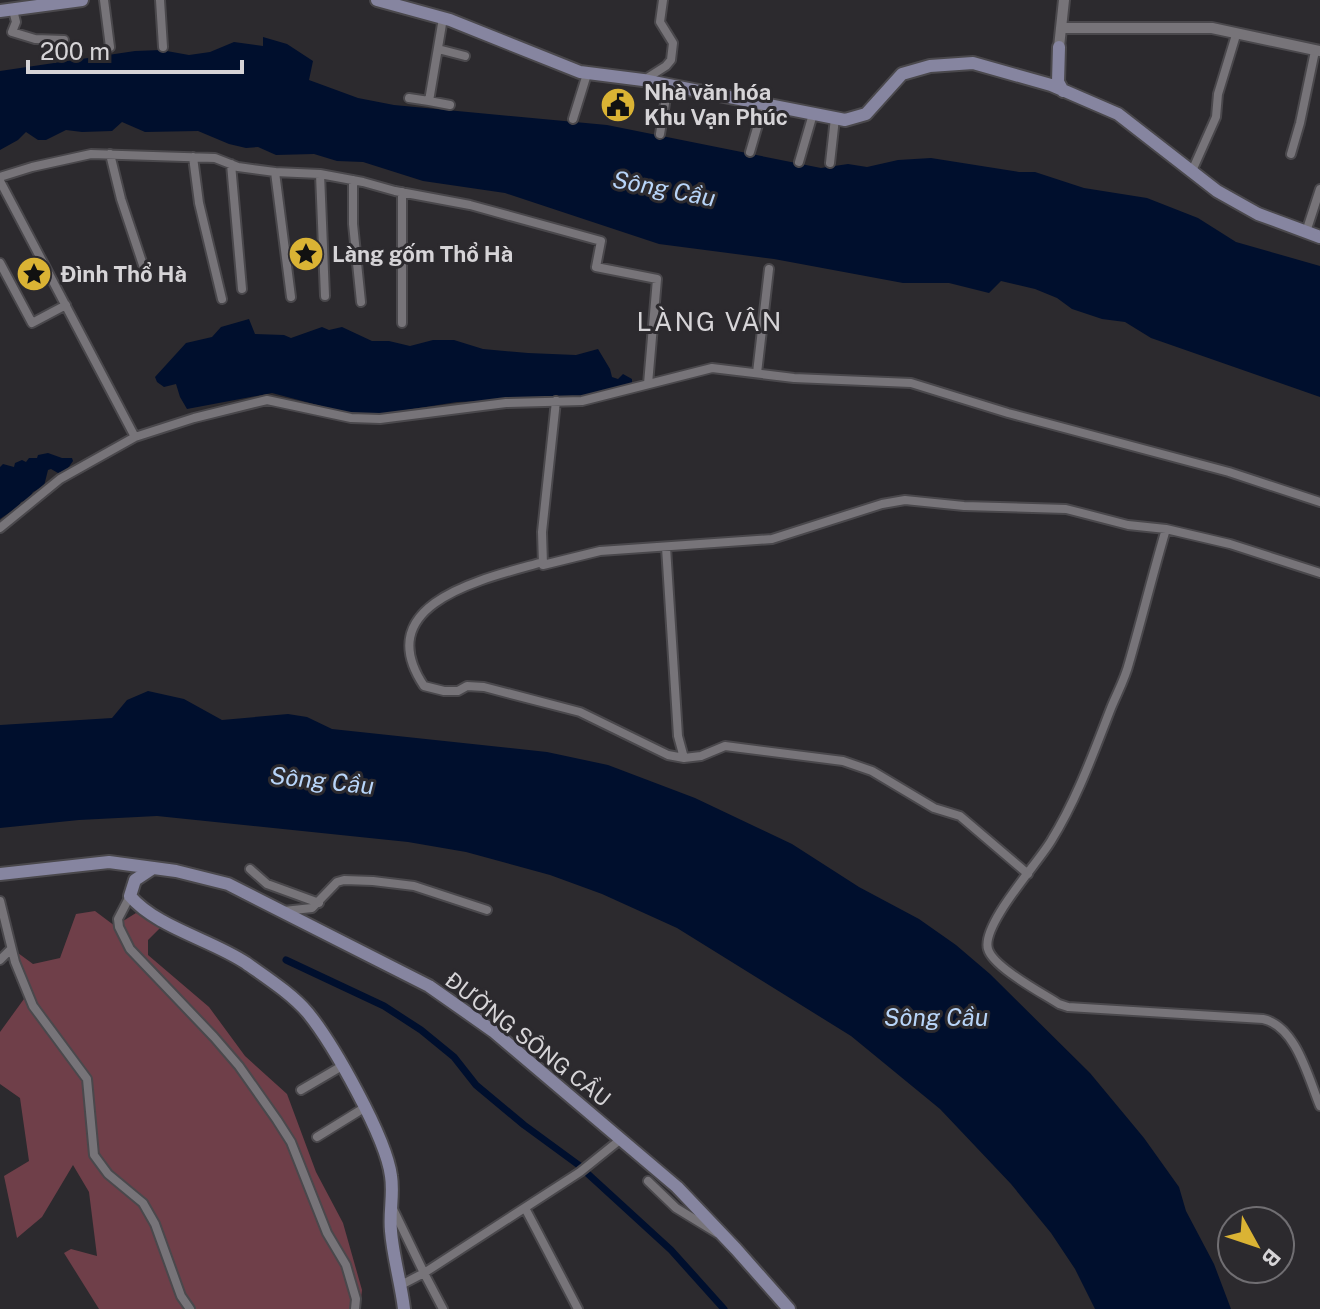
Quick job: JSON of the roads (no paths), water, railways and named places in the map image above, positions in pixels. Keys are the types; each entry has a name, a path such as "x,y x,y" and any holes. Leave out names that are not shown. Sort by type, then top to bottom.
{"main road":[{"path":"7,10 82,0"},
{"path":"377,0 443,18 587,74 643,80 835,118 855,118 866,114 902,74 930,66 973,63 1037,80 1125,118 1217,191 1243,206 1320,237"},
{"path":"1037,80 1050,66 1059,47"},
{"path":"1059,47 1058,82 1063,91"},
{"name":"ĐƯỜNG SÔNG CẦU","path":"0,874 109,862 228,884 429,986 493,1031 677,1187 789,1309"},
{"path":"153,868 135,880 130,896 164,920 244,962 306,1011 329,1042 383,1147 391,1175 391,1232 404,1309"}],"street":[{"path":"104,0 110,47"},
{"path":"160,0 163,47"},
{"path":"643,80 671,60 673,43 660,22 663,0"},
{"path":"1059,47 1064,0"},
{"path":"7,10 16,22 12,32 35,39 64,40"},
{"path":"429,101 443,18"},
{"path":"1061,28 1212,28 1317,51 1291,154"},
{"path":"1192,171 1216,117 1218,94 1236,35"},
{"path":"438,49 465,56"},
{"path":"573,119 587,74"},
{"path":"660,134 668,85"},
{"path":"409,98 450,105"},
{"path":"750,152 764,104"},
{"path":"799,162 813,114"},
{"path":"830,163 835,118"},
{"path":"135,437 3,193 0,179 32,167 91,154 215,158 275,172 320,174 353,180 470,205 601,241 596,267 657,279 648,384"},
{"path":"110,154 144,268"},
{"path":"193,157 199,203 222,299"},
{"path":"231,164 242,289"},
{"path":"275,172 291,297"},
{"path":"320,174 325,296"},
{"path":"353,180 353,224 361,302"},
{"path":"1306,232 1320,189"},
{"path":"402,192 402,323"},
{"path":"0,263 32,323 66,305"},
{"path":"757,373 769,269"},
{"path":"0,528 60,479 135,437 267,400 351,418 380,419 482,405 582,401 712,368 794,378 911,383 1008,413 1229,472 1320,502"},
{"path":"556,401 542,532 543,565 600,551 772,539 882,504 905,500 964,506 1066,509 1128,525 1166,529 1230,544 1320,573"},
{"path":"1166,529 1128,667 1091,763 1066,817 1012,894 987,936 988,950 997,963 1068,1007 1271,1021 1291,1038 1320,1106"},
{"path":"666,547 678,736 684,758"},
{"path":"543,562 475,581 450,592 419,617 410,650 413,670 424,686 444,691 458,691 467,686 484,687 580,712 668,755 684,758 701,756 725,746 843,761 872,771 934,808 960,816 1028,874"},
{"path":"250,869 267,884 319,903"},
{"path":"282,911 312,908 340,880 414,886 487,910"},
{"path":"130,896 118,919 130,949 239,1066 291,1142 327,1233 346,1265 356,1299 355,1309"},
{"path":"0,901 11,949 37,1013 87,1079 94,1155 108,1174 143,1203 155,1224 181,1296 190,1309"},
{"path":"0,960 11,949"},
{"path":"301,1090 342,1066"},
{"path":"317,1137 364,1108"},
{"path":"401,1285 588,1167 621,1139"},
{"path":"648,1181 683,1213 725,1237"},
{"path":"391,1205 443,1309"},
{"path":"525,1208 578,1309"}],"water":[{"name":"Sông Cầu","path":"263,37 287,44 313,61 309,80 358,98 394,105 607,125 821,168 848,164 867,167 898,160 931,158 1035,172 1084,188 1147,198 1198,218 1236,242 1320,266 1320,397 1151,338 1125,322 1102,319 1072,309 1057,298 1035,289 1001,281 989,293 949,283 903,283 774,259 659,244 505,193 423,181 363,162 337,161 314,154 276,155 258,147 229,144 198,131 145,132 122,122 112,131 66,130 46,140 38,140 26,132 0,150 0,71 135,51 161,50 189,55 210,52 234,42 263,46"},
{"path":"249,319 255,334 291,338 322,327 329,330 342,327 372,341 410,346 433,340 454,340 483,349 528,353 576,355 598,349 612,377 618,379 623,374 632,379 632,384 584,397 457,402 387,413 348,413 272,393 187,409 176,384 164,387 157,382 155,377 186,343 212,337 221,327"},
{"path":"48,453 72,458 73,461 66,471 58,473 48,470 44,486 0,519 0,467 3,464 14,467 22,460 26,462 29,458"},
{"name":"Sông Cầu","path":"148,691 184,699 222,720 288,714 307,717 332,729 547,752 608,765 695,798 792,844 859,887 919,919 956,945 990,974 1090,1073 1144,1138 1179,1187 1186,1211 1216,1269 1216,1285 1222,1285 1231,1309 1095,1309 1075,1269 1051,1233 1011,1184 940,1109 851,1036 677,928 602,894 550,875 466,852 408,842 157,816 0,828 0,725 112,718 127,700"}],"waterway":[{"path":"286,960 384,1006 421,1030 454,1057 476,1085 580,1166"},
{"path":"588,1174 671,1250 724,1309"}],"place":[{"name":"Nhà văn hóa Khu Vạn Phúc","path":"618,105"},
{"name":"Làng gốm Thổ Hà","path":"306,254"},
{"name":"Đình Thổ Hà","path":"34,274"}],"district":[{"name":"LÀNG VÂN","path":"710,322"}]}
